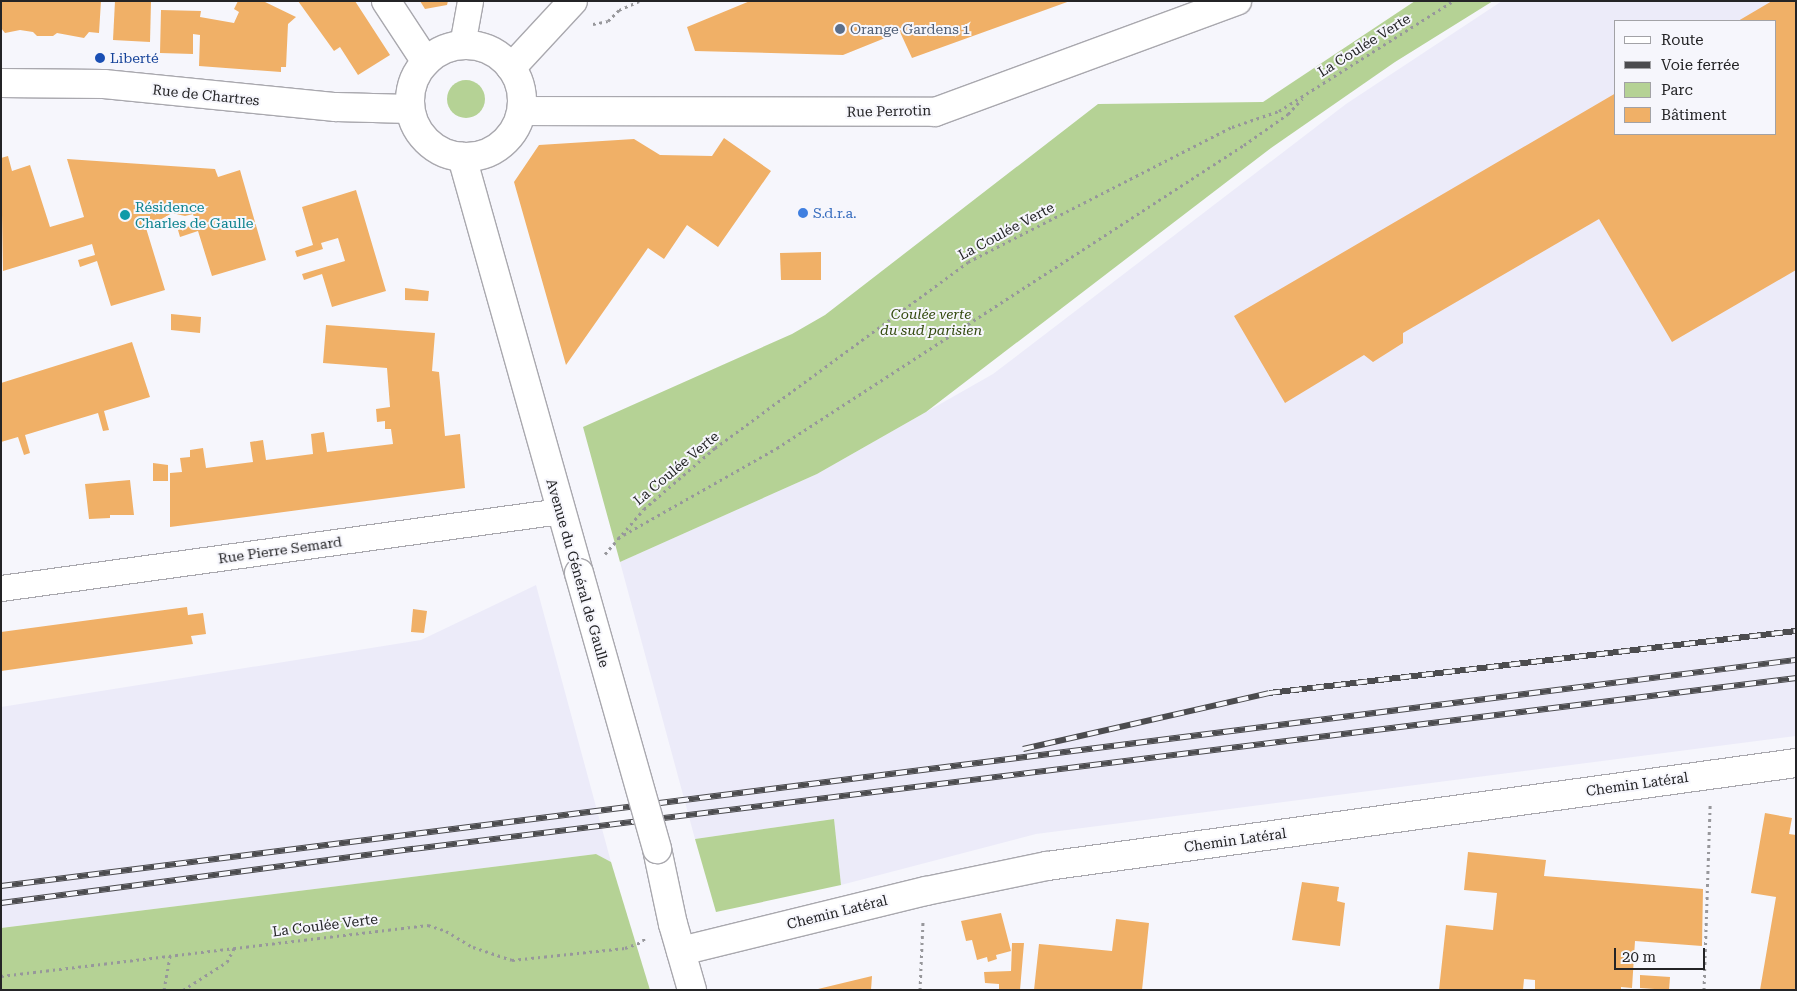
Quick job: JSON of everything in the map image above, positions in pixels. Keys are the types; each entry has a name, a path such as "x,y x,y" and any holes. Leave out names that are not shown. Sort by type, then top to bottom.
{"street":[{"path":"386,1 426,62"},
{"path":"462,45 470,1"},
{"path":"511,68 573,1"},
{"name":"Rue Perrotin","path":"522,111 935,112 1237,1"},
{"path":"462,45 480,47 497,55 511,68 519,82 522,111 513,132 500,146 483,155 462,158 430,144 416,125 410,109 414,81 426,62 436,54 462,45"},
{"name":"Rue de Chartres","path":"1,83 104,84 298,104 410,109"},
{"name":"Avenue du Général de Gaulle","path":"462,158 560,511 589,567 692,990"},
{"name":"Rue Pierre Semard","path":"1,588 560,511"},
{"name":"Chemin Latéral","path":"681,951 926,891 1047,866 1796,763"}],"path":[{"name":"La Coulée Verte","path":"589,567 644,509 715,448 968,262 1232,127 1279,111 1304,97 1453,1"},
{"path":"615,540 777,448 1244,145 1288,114 1304,97"},
{"path":"1704,990 1710,774"},
{"path":"920,990 926,891"},
{"name":"La Coulée Verte","path":"1,976 106,966 170,955 428,925 446,931 473,947 512,960 626,948 644,941"},
{"path":"183,990 227,962 234,948"},
{"path":"164,990 170,955"}],"shaded area":[{"path":"1502,1 1796,1 1796,736 1036,834 841,885 833,819 695,839 620,562 817,474 993,374 1346,104"},
{"path":"536,585 611,862 596,854 1,928 1,707 421,640"}],"green space":[{"name":"Coulée verte du sud parisien","path":"1415,1 1493,1 1395,62 1271,148 926,412 817,474 620,562 583,427 792,334 825,315 1098,104 1263,102"},
{"path":"466,80 480,85 485,99 480,113 466,118 452,113 447,99 452,85"},
{"path":"834,819 841,885 716,912 695,839"},
{"path":"596,854 611,862 650,990 1,990 1,928"}],"building":[{"path":"1,1 101,1 99,33 89,32 84,38 57,33 53,36 37,36 33,32 20,30 5,33 1,28"},
{"path":"115,1 151,2 150,42 113,40"},
{"path":"238,1 263,1 296,17 288,24 286,67 281,67 281,72 199,66 200,35 193,34 193,54 160,53 161,10 201,11 200,17 234,23 239,12 234,9"},
{"path":"298,1 355,1 390,55 358,75 340,47 334,51"},
{"path":"420,1 448,1 447,5 425,9"},
{"name":"Orange Gardens 1","path":"750,1 1070,1 912,58 900,32 843,55 695,51 687,27"},
{"path":"1772,1 1796,1 1796,270 1672,342 1599,219 1403,333 1403,343 1373,362 1364,355 1285,403 1234,316 1614,94 1614,135 1777,135 1777,20 1740,20"},
{"path":"724,138 771,171 718,247 687,225 664,259 648,248 566,365 514,182 539,145 634,139 660,155 712,156"},
{"path":"8,156 12,171 30,165 50,227 84,217 67,159 215,169 218,177 240,170 266,260 212,276 198,231 180,237 178,230 196,224 193,214 185,216 172,213 146,228 165,290 111,306 97,261 80,267 78,260 95,255 92,244 3,271 1,158"},
{"path":"356,190 386,291 332,307 322,274 304,280 302,274 345,261 338,238 321,243 323,249 297,257 295,251 313,245 302,207"},
{"path":"821,252 821,280 781,280 780,253"},
{"path":"405,288 429,291 428,301 405,300"},
{"path":"171,314 201,317 200,333 171,330"},
{"path":"326,325 435,333 432,371 439,372 445,436 460,434 465,488 170,527 170,473 182,472 180,458 190,457 190,450 203,448 206,468 253,462 250,442 263,440 266,460 313,454 311,434 324,432 327,452 393,444 391,429 385,429 385,421 377,422 376,409 390,407 387,368 323,363"},
{"path":"132,342 150,397 104,411 109,430 103,431 98,413 25,435 30,453 24,455 18,437 1,442 1,383"},
{"path":"153,463 168,465 168,481 153,481"},
{"path":"130,480 134,515 110,515 110,518 89,519 85,484"},
{"path":"187,607 188,615 203,613 206,634 191,636 193,644 1,671 1,632"},
{"path":"413,609 427,611 424,633 411,632"},
{"path":"1765,813 1792,818 1789,834 1796,835 1796,990 1760,990 1776,897 1751,893"},
{"path":"1468,852 1546,860 1544,876 1703,889 1702,946 1635,941 1632,988 1621,987 1621,990 1535,990 1535,980 1524,979 1523,990 1439,990 1446,925 1493,930 1497,893 1464,890"},
{"path":"1302,882 1339,887 1337,901 1345,903 1340,946 1292,940"},
{"path":"1001,913 1011,951 996,955 997,959 988,962 987,957 977,960 972,940 966,941 961,921"},
{"path":"1116,919 1149,923 1142,990 1034,990 1039,944 1112,951"},
{"path":"1012,943 1024,943 1020,990 999,990 999,984 985,983 984,972 1011,971"},
{"path":"1640,975 1670,977 1669,990 1640,988"},
{"path":"872,976 871,990 818,990 818,989"}],"railway":[{"path":"1023,749 1269,693 1796,631"},
{"path":"1,886 1796,660"},
{"path":"1,903 413,849 1796,678"}],"place":[{"name":"Orange Gardens 1","path":"840,29"},
{"name":"Liberté","path":"100,58"},
{"name":"S.d.r.a.","path":"803,213"},
{"name":"Résidence Charles de Gaulle","path":"125,215"}]}
